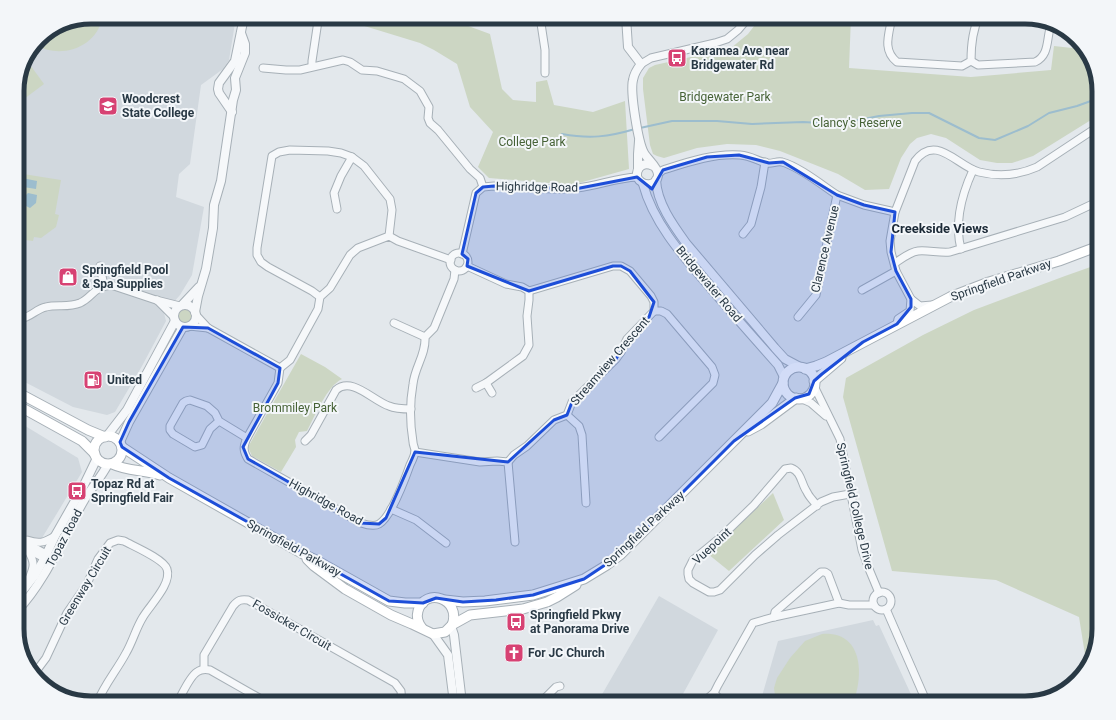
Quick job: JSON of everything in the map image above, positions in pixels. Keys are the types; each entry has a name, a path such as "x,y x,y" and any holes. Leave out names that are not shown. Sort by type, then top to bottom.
{"main road":[{"name":"Springfield Parkway","path":"803,368 816,366 826,362 950,297 989,282 1059,261 1092,249"},
{"name":"Springfield Parkway","path":"814,384 841,358 863,342"},
{"path":"803,368 812,375 814,384 809,394 798,398 786,393 784,380 787,372 792,369 803,368"},
{"name":"Springfield Parkway","path":"445,600 463,602 485,601 533,595 584,579 607,566 620,555 772,403 784,380"},
{"path":"24,396 83,427 117,439 121,445 122,451 119,459 110,464 104,463 82,441 24,409"},
{"name":"Springfield Parkway","path":"734,441 798,398"},
{"path":"96,456 94,450 97,442 106,436"},
{"name":"Springfield Parkway","path":"121,445 169,478 302,554 316,560 389,601 405,604 423,603"},
{"name":"Springfield Parkway","path":"110,464 128,470 151,472 169,478"},
{"path":"302,554 314,566 345,589 391,615 433,634 445,632 451,626 470,616 523,609 547,602 584,579"},
{"path":"422,628 417,617 419,607 431,598 445,600 449,603 453,611 453,621 451,626"}],"street":[{"path":"232,112 218,89 221,81 235,62 243,24"},
{"path":"312,66 318,24"},
{"path":"541,24 545,50 545,73"},
{"path":"626,24 628,47 641,64 651,58 709,45 727,39 743,24"},
{"path":"891,24 887,48 889,54 897,62 962,66 971,61"},
{"path":"971,61 971,46 975,24"},
{"path":"971,61 978,64 1035,62 1042,59 1046,53 1051,29"},
{"path":"121,445 129,422 186,326 194,322 196,302 206,269 214,205 221,181 236,90 236,74 245,53 245,44 241,33"},
{"path":"263,68 300,70 343,60 350,62 362,70 377,71 396,76 410,83 420,91 427,102 429,106 428,118 430,123 438,130 470,169 480,178 483,187"},
{"name":"Bridgewater Road","path":"638,173 639,140 632,81 636,70 641,64"},
{"path":"221,81 228,79 235,83"},
{"path":"221,96 229,98 234,95"},
{"path":"933,305 920,306 911,299 896,267 891,252 890,240 895,212 915,161 919,155 935,149 941,150 973,170 1004,175 1026,172 1037,167 1092,131"},
{"name":"Bridgewater Road","path":"639,140 644,153 657,172 656,188 673,225 686,243 770,343 785,359 803,368"},
{"path":"320,297 260,262 257,255 272,156 279,152 290,150 341,152 364,166 390,199 392,210 389,236"},
{"name":"Clarence Avenue","path":"657,172 707,157 739,155 754,157 769,163 776,161 783,162 798,169 837,195 816,295 798,317"},
{"path":"337,209 334,193 341,176 352,158"},
{"path":"743,234 752,224 761,187 765,162"},
{"path":"647,164 657,172 650,184 640,183 638,173 640,166 647,164"},
{"path":"961,249 959,241 959,210 973,170"},
{"name":"Highridge Road","path":"462,254 476,193 483,187 494,186 575,189 638,173"},
{"name":"Bridgewater Road","path":"644,184 653,209 686,259 778,365 782,370 784,380"},
{"path":"837,195 864,205 895,212"},
{"path":"862,290 896,267 914,252 944,253 961,249 1065,217 1092,204"},
{"path":"389,236 398,241 451,260"},
{"path":"24,318 46,307 77,304 82,302 100,288 111,285 156,300 191,306 208,328 280,368 290,360 318,310 320,297 330,288 344,263 358,248 389,236"},
{"path":"455,254 462,254 468,259 467,266 462,271 455,270 451,266 451,260 455,254"},
{"path":"100,266 104,286"},
{"path":"467,266 506,284 522,287 529,291 530,300 526,316 529,345 527,351 523,356 486,383 476,388"},
{"name":"Streamview Crescent","path":"508,462 554,420 567,415 572,402 616,359 627,338 654,311 654,302 651,296 630,271 621,266 613,266 529,291"},
{"name":"Highridge Road","path":"280,368 278,383 247,438 244,453 248,459 361,523 369,526 379,524 386,518 391,509 405,480 415,452 411,409 413,380 424,353 425,337 434,328 454,279 455,270"},
{"path":"106,436 127,410 174,319 175,310 195,292 202,282"},
{"path":"897,324 898,319 910,311 911,299"},
{"path":"156,300 178,325 208,328"},
{"path":"654,311 661,311 667,314 712,367 715,375 713,382 658,436"},
{"path":"394,323 425,337"},
{"path":"486,383 492,393"},
{"path":"305,441 311,435 336,390 340,386 346,384 353,386 389,406 411,409"},
{"name":"Springfield College Drive","path":"814,384 840,440 862,550 879,593"},
{"name":"Springfield College Drive","path":"798,398 811,404 829,419"},
{"path":"219,421 210,430 202,445 199,447 195,447 173,434 170,430 170,426 183,403 190,400 207,406 215,413 219,421 247,438"},
{"path":"567,415 579,426 582,434 586,503"},
{"path":"415,452 480,462 508,462 515,542"},
{"name":"Topaz Road","path":"24,602 42,580 47,558 55,536 84,484 96,456"},
{"name":"Topaz Road","path":"24,590 110,464"},
{"name":"Vuepoint","path":"817,506 807,493 802,479 796,471 791,468 785,469 754,506 721,537 693,560 688,570 689,579 709,592 720,590 755,555 778,535 817,506 821,502 850,494"},
{"path":"391,509 416,520 446,543"},
{"path":"24,540 34,542 46,542 55,536"},
{"name":"Greenway Circuit","path":"38,669 46,658 67,613 87,584 98,559 110,543 118,540 124,541 161,562 168,570 168,575 160,594 143,616 126,654 100,696"},
{"path":"24,543 47,558"},
{"path":"24,548 47,558"},
{"name":"Topaz Road","path":"24,587 33,569 32,558 27,549"},
{"path":"774,617 776,612 821,572 828,574 839,604"},
{"path":"879,593 886,594 890,597 890,606 886,609 879,610 874,604 875,597 879,593"},
{"name":"Fossicker Circuit","path":"204,669 204,655 233,606 237,601 243,599 248,600 395,683 400,691 401,696"},
{"path":"711,696 714,694 753,623 774,617 839,604 874,604"},
{"path":"886,609 924,696"},
{"path":"451,626 454,635 461,696"},
{"path":"433,634 444,648 448,656 453,696"},
{"path":"181,696 193,676 198,671 204,669 210,670 256,696"},
{"path":"547,696 556,687 560,686"}],"highlighted area":[{"path":"739,155 769,163 783,162 837,195 864,205 895,212 891,252 896,271 911,299 911,307 897,324 863,342 822,374 814,381 809,394 795,398 734,441 620,555 584,579 533,595 496,600 463,602 436,598 423,603 389,601 169,478 122,447 120,442 129,422 183,327 189,326 208,328 280,368 278,383 243,447 248,459 361,523 379,524 386,518 415,452 508,462 554,420 567,415 572,402 616,359 627,339 649,317 654,302 630,271 621,266 613,266 529,291 467,266 468,259 462,254 476,193 483,187 494,186 575,189 637,177 652,189 663,170 707,157"}],"shaded area":[{"path":"235,24 229,60 223,69 201,85 190,164 179,174 176,197 204,207 192,275 180,295 164,313 166,321 115,412 107,415 73,407 24,382 24,87 29,65 35,54 54,35 65,29 78,25"},
{"path":"24,425 78,458 82,472 42,538 30,537 24,534"},
{"path":"659,596 718,630 682,696 601,696"},
{"path":"873,620 876,626 879,625 912,696 762,696 778,641"}],"green space":[{"path":"100,24 93,36 86,43 76,48 66,51 41,47 54,35 65,29 78,25"},
{"name":"College Park","path":"358,24 463,24 490,34 502,89 513,100 536,102 536,82 547,80 554,105 593,112 625,101 629,169 572,185 489,178 478,167 493,132 470,107 457,64 420,43"},
{"name":"Clancy's Reserve","path":"756,24 851,24 849,68 971,77 1051,70 1054,46 1076,48 1085,61 1091,78 1092,119 1033,156 1012,163 997,163 980,160 946,138 931,134 917,138 910,144 901,158 889,189 865,190 838,174 780,151 756,145 727,144 697,148 664,158 653,154 650,145 643,89 643,78 649,68 655,65 731,48 748,34"},
{"path":"30,64 44,84 24,99 26,74"},
{"path":"24,174 61,180 55,214 59,215 56,227 41,238 34,237 33,241 24,240"},
{"path":"1092,266 1092,629 1091,642 1085,658 1079,617 996,580 892,571 843,397 846,378 923,335 974,310"},
{"path":"185,308 191,310 193,316 191,322 185,324 179,322 177,316 179,310"},
{"name":"Brommiley Park","path":"301,354 325,367 342,379 331,388 326,395 307,431 299,432 295,440 296,447 281,472 252,456 248,447"},
{"path":"773,493 784,520 729,571 708,554"},
{"path":"822,634 836,635 846,640 853,647 859,668 859,680 856,696 775,696 774,688 777,678 790,658 805,641"}],"water":[{"path":"24,178 37,181 36,189 24,187"},
{"path":"28,193 37,195 36,203 30,208 24,205 24,195"}],"waterway":[{"path":"640,128 672,121 717,121 752,124 803,122 839,124 879,116 929,113 979,138 995,140 1028,126 1049,113 1092,101"},
{"path":"562,134 590,137 616,134 635,129"}],"place":[{"name":"Karamea Ave near Bridgewater Rd","path":"677,58"},
{"name":"Woodcrest State College","path":"108,106"},
{"name":"Springfield Pool & Spa Supplies","path":"68,277"},
{"name":"United","path":"93,380"},
{"name":"Topaz Rd at Springfield Fair","path":"77,491"},
{"name":"Springfield Pkwy at Panorama Drive","path":"516,622"},
{"name":"For JC Church","path":"514,653"}],"district":[{"name":"Creekside Views","path":"940,228"}],"park label":[{"name":"Bridgewater Park","path":"725,97"}]}
